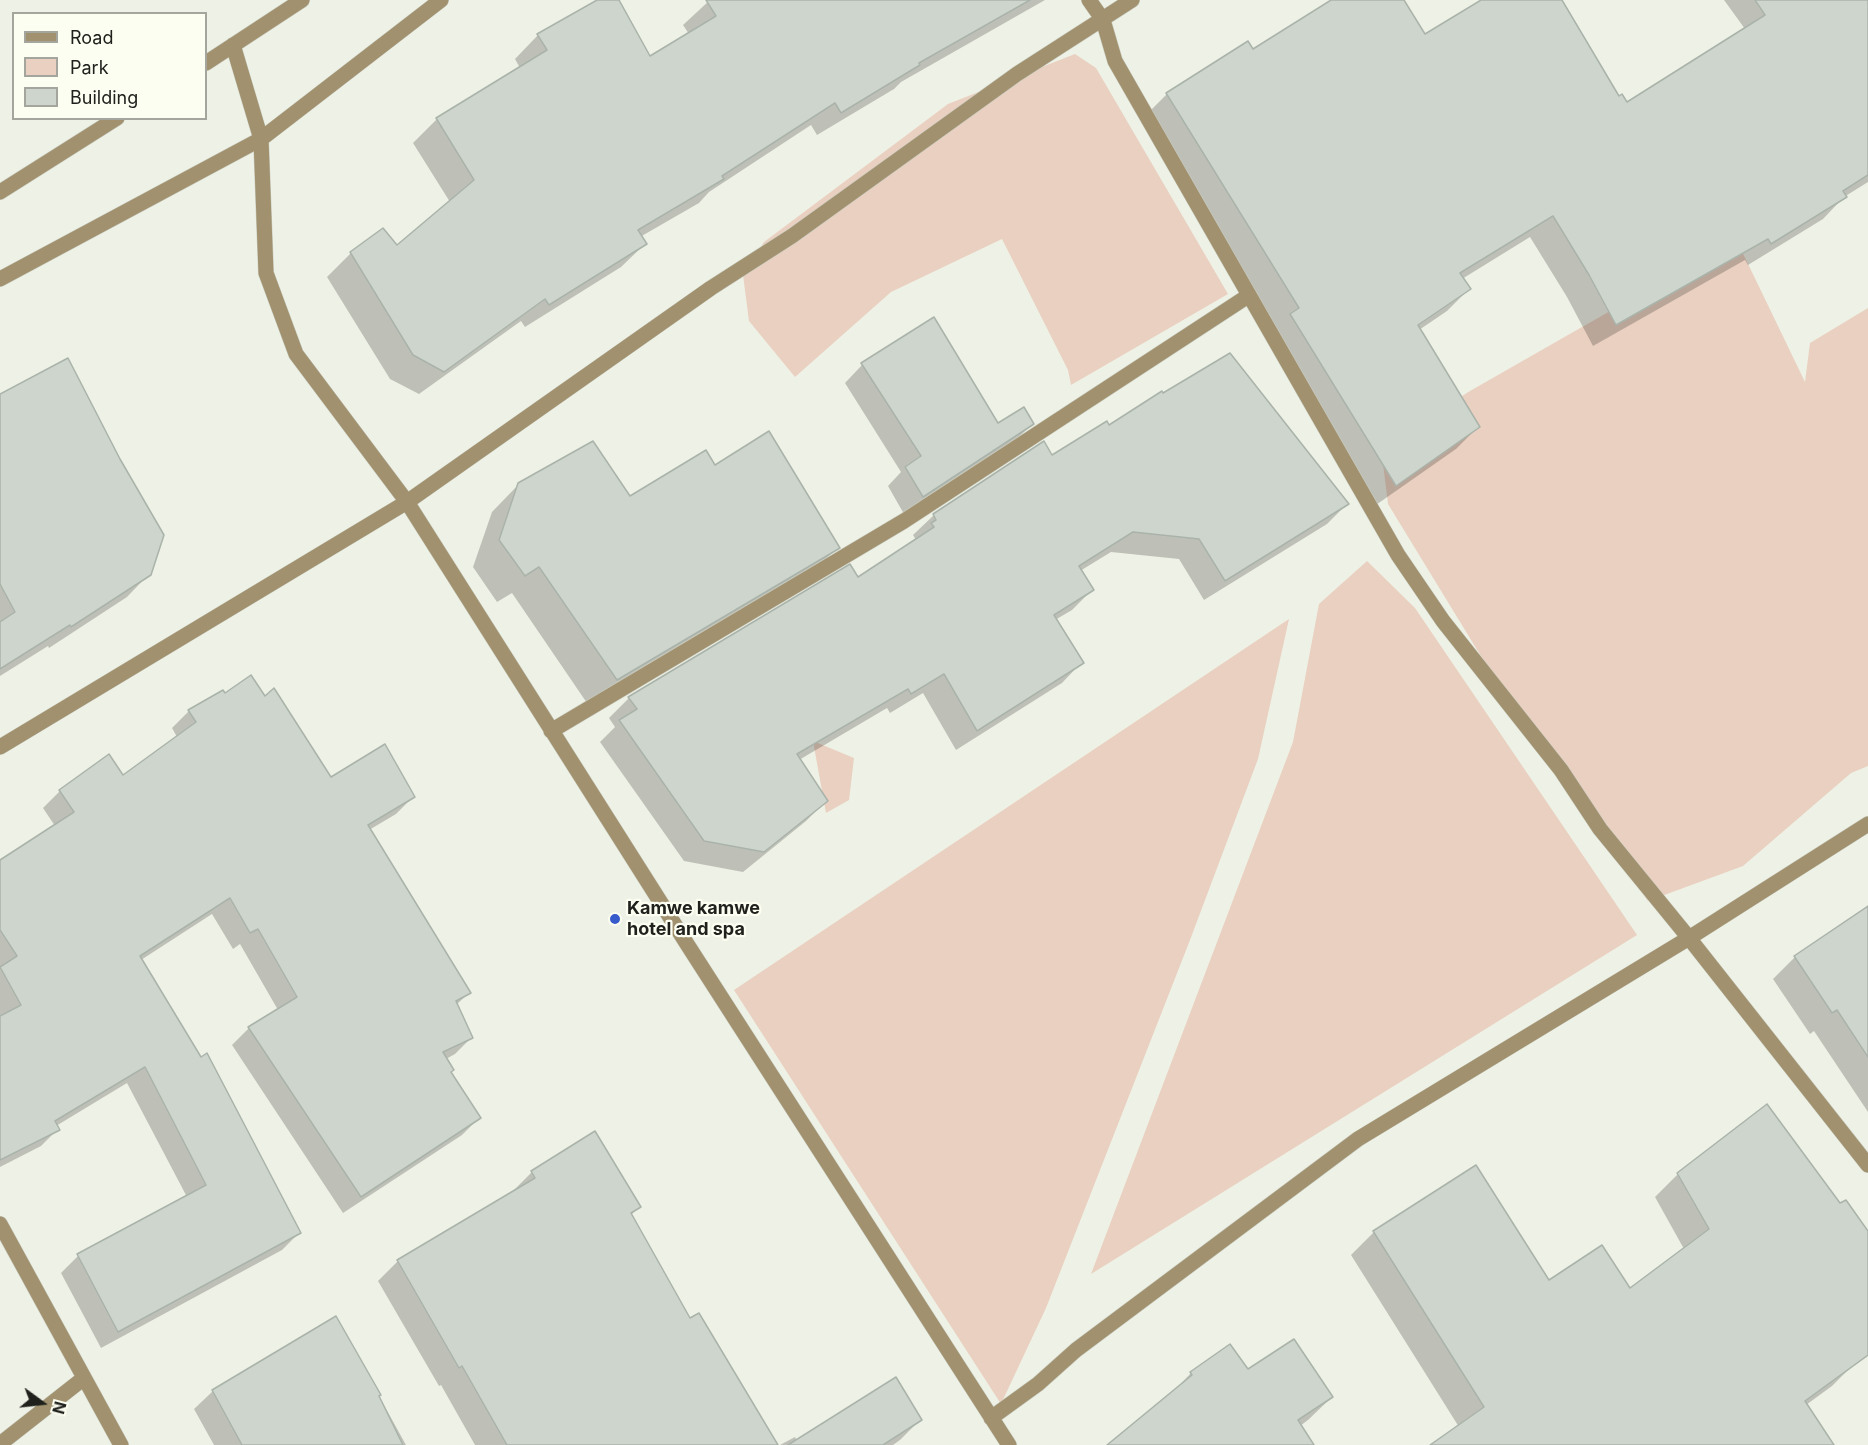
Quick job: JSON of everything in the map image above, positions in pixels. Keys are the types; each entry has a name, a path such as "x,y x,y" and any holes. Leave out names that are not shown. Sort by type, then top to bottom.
{"street":[{"path":"207,62 302,0"},
{"path":"0,279 261,140 441,0"},
{"path":"1089,0 1103,20 1114,61 1398,555 1443,621 1561,770 1600,829 1868,1165"},
{"path":"0,747 407,502 711,288 792,236 1017,74 1132,0"},
{"path":"233,45 261,140 266,273 296,354 407,502 551,731 1009,1445"},
{"path":"0,192 114,120"},
{"path":"551,731 904,521 1248,296"},
{"path":"991,1418 1038,1384 1076,1350 1358,1139 1689,938 1868,824"},
{"path":"0,1224 121,1445"},
{"path":"0,1444 84,1378"}],"green space":[{"path":"1075,54 1096,68 1228,294 1071,385 1068,370 1002,239 891,292 795,377 749,321 743,275 764,242 948,104"},
{"path":"1736,239 1805,382 1810,343 1868,308 1868,766 1851,773 1743,866 1648,901 1534,743 1388,504 1381,448 1470,391"},
{"path":"1367,561 1415,608 1637,935 1091,1274 1293,742 1319,604"},
{"path":"1289,619 1258,759 1046,1308 1001,1404 734,990"},
{"path":"813,741 854,758 849,800 826,813"}],"building":[{"path":"597,0 619,0 650,56 716,16 706,0 1030,0 919,63 920,65 841,113 835,103 722,176 724,179 638,230 647,244 549,305 545,299 444,372 413,355 350,252 383,228 397,245 474,180 436,118 547,50 537,34"},
{"path":"1331,0 1404,0 1425,34 1481,0 1562,0 1619,96 1622,94 1627,102 1765,15 1755,0 1868,0 1868,175 1843,191 1847,197 1771,244 1768,239 1616,325 1553,216 1460,273 1471,289 1418,325 1480,427 1396,486 1290,314 1299,308 1166,93 1248,41 1253,49"},
{"path":"934,317 998,423 1024,407 1034,424 923,497 905,467 921,456 861,363"},
{"path":"1230,353 1349,504 1225,581 1199,539 1133,532 1079,566 1094,590 1054,615 1084,663 977,731 944,674 911,694 908,689 797,754 828,801 764,852 704,841 619,720 637,709 628,697 850,564 858,577 934,527 931,523 936,520 933,514 1044,441 1052,455 1107,421 1109,425 1162,391 1163,393"},
{"path":"68,358 120,459 164,535 151,575 71,627 70,625 0,669 0,622 15,612 0,584 0,394"},
{"path":"769,431 840,548 617,680 539,567 525,576 499,540 518,483 593,441 630,496 706,450 715,465"},
{"path":"251,675 265,696 274,688 331,777 385,744 415,797 368,825 471,993 456,1001 473,1038 443,1052 454,1070 451,1072 481,1118 361,1197 248,1027 297,997 258,929 250,933 230,898 140,956 201,1057 207,1053 301,1233 118,1332 77,1254 206,1185 145,1067 55,1121 60,1130 0,1160 0,1016 21,1005 0,967 17,956 0,930 0,860 74,812 59,790 109,754 123,775 196,722 188,710 223,690 225,693"},
{"path":"1868,906 1868,1057 1837,1010 1832,1013 1794,956"},
{"path":"1767,1104 1840,1203 1846,1200 1868,1231 1868,1355 1805,1401 1834,1445 1430,1445 1484,1407 1373,1231 1476,1165 1549,1280 1602,1245 1630,1288 1709,1229 1677,1173"},
{"path":"595,1131 641,1207 631,1213 690,1318 699,1313 778,1445 507,1445 462,1366 459,1368 397,1260 535,1178 531,1171"},
{"path":"336,1316 381,1395 379,1396 403,1445 242,1445 212,1390"},
{"path":"1294,1339 1333,1397 1298,1420 1314,1445 1107,1445 1192,1375 1190,1372 1230,1344 1248,1369"},
{"path":"896,1377 922,1420 883,1445 788,1445"}],"place":[{"name":"Kamwe kamwe hotel and spa","path":"615,919"}]}
